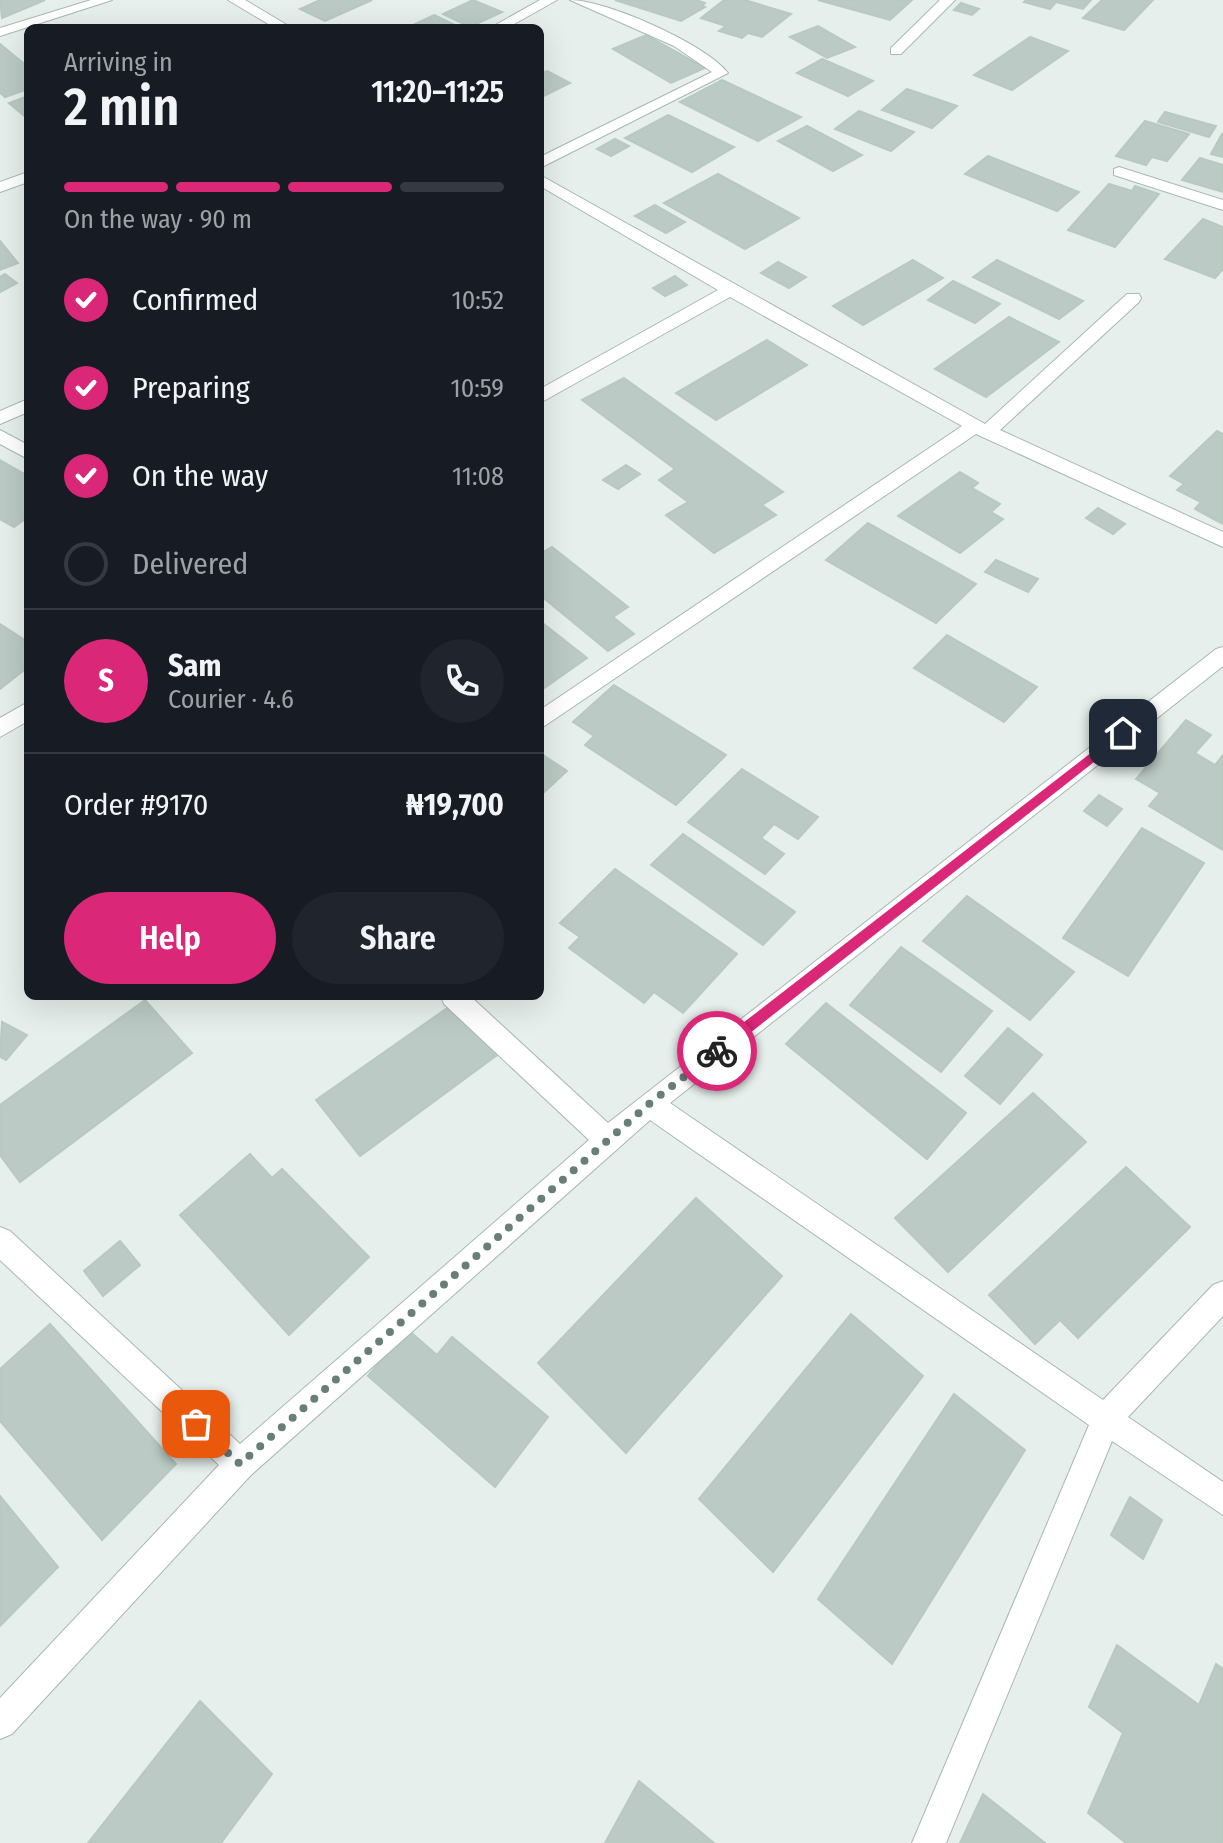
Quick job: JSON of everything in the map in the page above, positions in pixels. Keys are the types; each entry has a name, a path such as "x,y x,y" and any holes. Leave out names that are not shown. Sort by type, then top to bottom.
{"street":[{"path":"26,24 105,0"},
{"path":"235,0 278,24"},
{"path":"505,24 550,0"},
{"path":"544,161 721,73 713,63 662,36 577,0"},
{"path":"896,51 948,0"},
{"path":"0,32 24,25"},
{"path":"1119,172 1223,205"},
{"path":"0,187 24,178"},
{"path":"544,182 981,429 1223,540"},
{"path":"544,395 730,290"},
{"path":"544,718 669,631 981,429 1133,298"},
{"path":"0,418 24,407"},
{"path":"0,436 24,451"},
{"path":"0,1722 240,1464 649,1104 1223,655"},
{"path":"0,729 24,713"},
{"path":"457,1000 608,1140"},
{"path":"649,1104 1107,1417 1223,1500"},
{"path":"0,1241 240,1464"},
{"path":"929,1843 1107,1417 1223,1295"}],"building":[{"path":"0,0 45,0 2,18"},
{"path":"320,0 372,0 325,21 300,9"},
{"path":"473,0 502,12 476,24 464,24 443,14"},
{"path":"615,0 696,0 705,3 702,6 705,7 681,21"},
{"path":"724,0 745,0 791,14 762,37 748,33 742,38 719,31 726,26 701,18"},
{"path":"818,0 912,0 890,20"},
{"path":"1091,0 1083,9 1056,2 1050,9 1024,2"},
{"path":"1102,0 1153,0 1124,30 1083,18"},
{"path":"961,3 979,9 972,15 954,10"},
{"path":"434,15 453,24 415,24"},
{"path":"818,26 855,47 827,58 790,37"},
{"path":"646,35 705,68 671,83 613,49"},
{"path":"1030,37 1068,51 1012,90 974,75"},
{"path":"0,44 24,64 24,90 5,97 0,93"},
{"path":"822,59 873,81 848,96 797,73"},
{"path":"547,71 570,83 544,96 544,72"},
{"path":"722,80 801,117 758,141 680,102"},
{"path":"907,89 957,106 932,128 882,110"},
{"path":"24,97 24,116 9,103"},
{"path":"859,111 914,132 891,151 835,129"},
{"path":"1165,112 1216,126 1209,137 1158,122"},
{"path":"668,115 734,147 692,172 625,138"},
{"path":"1145,121 1189,134 1167,161 1152,157 1146,165 1116,156"},
{"path":"807,126 862,155 833,171 778,141"},
{"path":"1223,135 1223,157 1211,154"},
{"path":"615,139 629,146 611,156 597,149"},
{"path":"988,156 1079,192 1057,211 965,174"},
{"path":"1200,158 1223,165 1223,192 1182,180"},
{"path":"718,174 799,218 745,249 664,203"},
{"path":"1109,184 1132,191 1135,186 1159,194 1115,247 1068,230"},
{"path":"655,205 685,222 666,233 635,216"},
{"path":"1203,219 1223,227 1223,269 1215,278 1165,259"},
{"path":"0,241 18,263 0,270"},
{"path":"913,260 943,278 863,325 833,306"},
{"path":"997,260 1083,301 1059,319 973,277"},
{"path":"778,262 806,277 789,288 761,273"},
{"path":"5,274 17,283 0,292 0,277"},
{"path":"675,276 687,285 665,296 653,288"},
{"path":"953,281 1000,304 975,323 928,300"},
{"path":"1009,317 1059,342 986,397 935,369"},
{"path":"767,340 807,365 716,420 676,393"},
{"path":"624,378 783,492 762,505 776,515 714,553 666,515 688,502 659,480 675,469 582,400"},
{"path":"1217,431 1223,434 1223,524 1195,509 1201,502 1177,490 1184,484 1170,476"},
{"path":"0,460 24,474 24,520 14,527 0,519"},
{"path":"626,465 640,474 618,489 603,480"},
{"path":"960,472 978,483 972,488 1000,504 991,512 1003,519 960,553 898,516"},
{"path":"1098,508 1125,524 1113,534 1086,518"},
{"path":"868,523 976,584 936,623 826,560"},
{"path":"552,547 628,607 613,617 634,634 608,651 544,598 544,552"},
{"path":"996,560 1038,579 1028,592 985,572"},
{"path":"0,624 24,639 24,670 0,689"},
{"path":"544,624 587,658 544,688"},
{"path":"947,635 1037,687 1004,722 914,668"},
{"path":"614,685 726,755 676,805 585,745 594,736 573,722"},
{"path":"1186,720 1211,735 1195,753 1215,765 1223,755 1223,850 1149,806 1160,793 1136,779"},
{"path":"544,756 567,771 544,792"},
{"path":"742,769 818,817 798,839 774,824 761,838 784,854 765,874 688,822"},
{"path":"1099,795 1122,809 1107,826 1084,811"},
{"path":"1142,828 1204,863 1128,976 1063,938"},
{"path":"683,834 795,912 763,945 651,865"},
{"path":"615,869 737,954 683,1013 654,992 644,1003 569,948 580,937 560,923"},
{"path":"967,896 1074,972 1030,1020 923,941"},
{"path":"901,947 992,1011 941,1072 850,1005"},
{"path":"145,1000 192,1053 20,1182 0,1155 0,1105"},
{"path":"826,1003 966,1113 927,1159 786,1044"},
{"path":"453,1004 497,1055 360,1156 316,1100"},
{"path":"2,1022 27,1035 6,1060 0,1057"},
{"path":"1008,1028 1042,1055 1000,1104 965,1076"},
{"path":"1033,1093 1086,1142 948,1272 895,1218"},
{"path":"250,1154 272,1178 282,1169 369,1257 289,1335 180,1215"},
{"path":"1126,1167 1190,1227 1078,1338 1060,1320 1035,1344 989,1295"},
{"path":"696,1198 782,1276 626,1453 538,1363"},
{"path":"120,1241 140,1265 103,1296 84,1271"},
{"path":"851,1314 923,1376 773,1572 699,1499"},
{"path":"50,1324 176,1464 102,1540 0,1421 0,1369"},
{"path":"407,1329 437,1355 452,1337 548,1417 495,1487 368,1376"},
{"path":"954,1394 1025,1450 892,1664 818,1599"},
{"path":"0,1496 58,1567 0,1626"},
{"path":"1130,1497 1162,1520 1143,1559 1111,1535"},
{"path":"1117,1645 1199,1705 1216,1664 1223,1669 1223,1843 1126,1843 1088,1813 1123,1733 1089,1707"},
{"path":"200,1701 272,1774 221,1843 88,1843"},
{"path":"639,1781 714,1843 605,1843"},
{"path":"983,1794 1045,1843 960,1843"}],"way so far":[{"path":"196,1424 240,1464 649,1104 717,1051"}],"route":[{"path":"717,1051 1123,733"}]}
